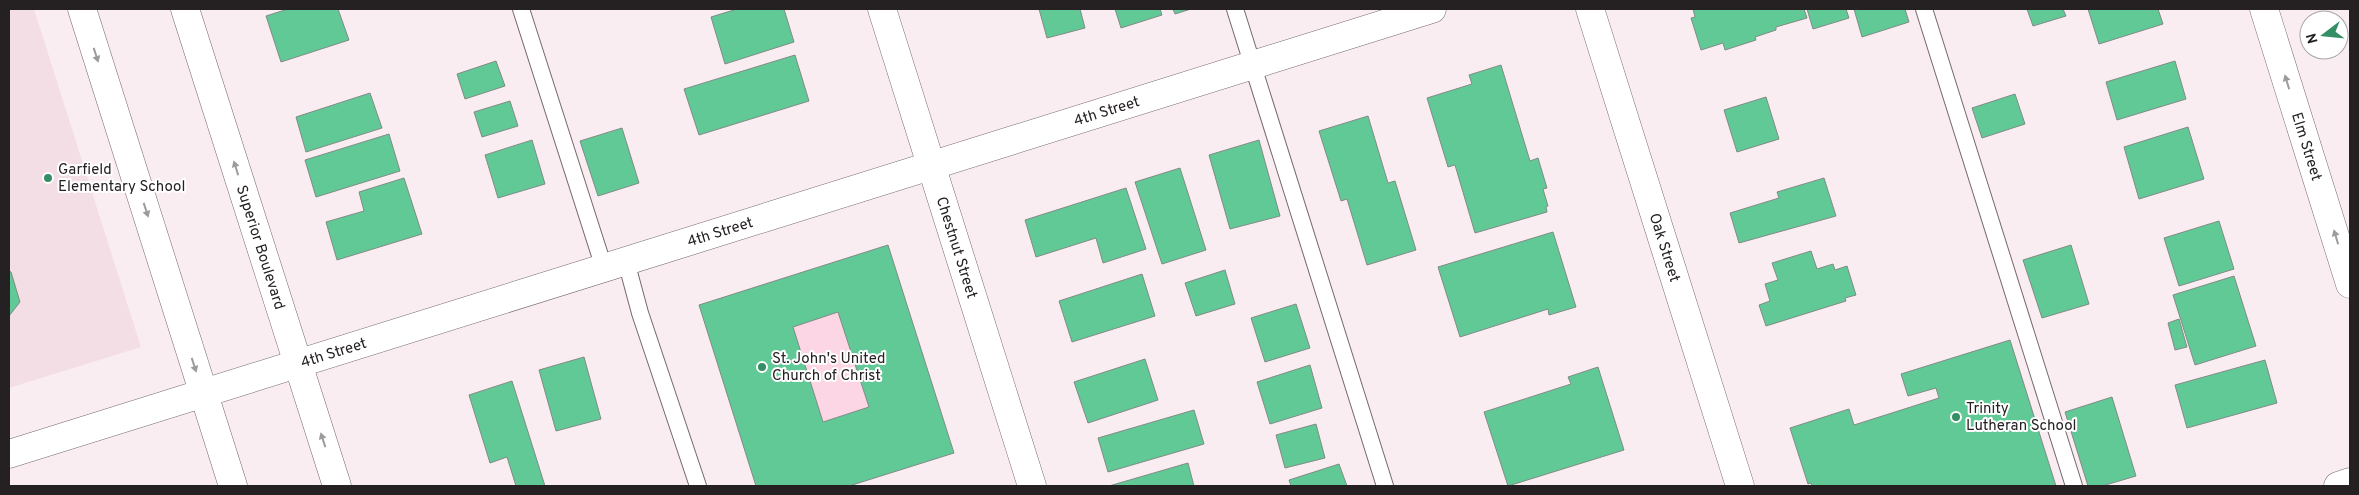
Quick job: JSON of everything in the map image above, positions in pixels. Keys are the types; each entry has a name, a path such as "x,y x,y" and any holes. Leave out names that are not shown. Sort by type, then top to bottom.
{"street":[{"path":"82,9 233,486"},
{"name":"Superior Boulevard","path":"185,9 337,486"},
{"name":"Chestnut Street","path":"882,9 1032,486"},
{"name":"4th Street","path":"9,454 1432,9"},
{"name":"Oak Street","path":"1590,9 1740,486"},
{"name":"Elm Street","path":"2264,9 2350,284"},
{"path":"2338,486 2350,482"}],"lane":[{"path":"521,9 615,264 640,314 698,486"},
{"path":"1235,9 1385,486"},
{"path":"1924,9 2074,486"}],"shaded area":[{"name":"Garfield Elementary School","path":"9,9 34,9 141,347 9,388"},
{"path":"838,312 869,407 823,422 793,327"}],"building":[{"path":"288,9 338,9 349,40 281,62 266,16"},
{"path":"737,9 784,9 794,42 725,64 711,17"},
{"path":"1039,9 1080,9 1085,28 1047,38"},
{"path":"1115,9 1160,9 1162,15 1121,28"},
{"path":"1173,9 1191,9 1175,14"},
{"path":"1693,9 1804,9 1807,18 1776,27 1776,30 1755,37 1756,40 1725,50 1723,43 1701,50 1691,18 1695,17"},
{"path":"1807,9 1846,9 1849,18 1813,29"},
{"path":"1854,9 1905,9 1909,22 1862,37"},
{"path":"2027,9 2063,9 2066,16 2033,26"},
{"path":"2088,9 2158,9 2163,24 2099,44"},
{"path":"795,55 809,101 699,135 684,89"},
{"path":"496,61 505,86 465,99 457,74"},
{"path":"2175,61 2186,99 2117,120 2106,82"},
{"path":"1501,65 1530,161 1538,158 1547,188 1543,189 1548,206 1546,207 1547,212 1475,233 1455,165 1448,167 1427,98 1472,84 1469,75"},
{"path":"370,93 382,128 306,152 296,117"},
{"path":"2015,94 2025,124 1982,138 1972,108"},
{"path":"1766,97 1779,139 1737,152 1724,110"},
{"path":"510,101 518,126 482,137 474,112"},
{"path":"1368,116 1388,183 1395,181 1416,250 1367,265 1347,199 1341,201 1319,131"},
{"path":"2188,127 2204,179 2139,199 2124,147"},
{"path":"622,128 639,183 598,196 580,141"},
{"path":"389,134 400,171 316,197 305,160"},
{"path":"532,140 545,184 498,198 485,155"},
{"path":"1259,140 1280,216 1230,229 1209,155"},
{"path":"1180,168 1206,250 1162,264 1135,182"},
{"path":"404,178 422,234 337,260 326,222 364,211 359,192"},
{"path":"1824,178 1836,216 1739,243 1730,213 1779,198 1777,192"},
{"path":"1126,188 1146,249 1103,263 1096,238 1036,257 1025,220"},
{"path":"2219,221 2234,269 2179,286 2164,238"},
{"path":"1553,232 1576,307 1549,315 1548,309 1460,337 1438,267"},
{"name":"St. John's United Church of Christ","path":"888,245 954,453 849,486 756,486 699,305","holes":["838,312 869,407 823,422 793,327"]},
{"path":"2071,245 2089,304 2042,318 2023,260"},
{"path":"1811,251 1817,269 1833,264 1835,270 1847,266 1856,295 1845,298 1846,301 1766,326 1759,305 1770,301 1765,284 1778,280 1772,263"},
{"path":"1225,270 1235,304 1196,316 1185,283"},
{"path":"9,271 11,272 20,302 9,316"},
{"path":"1142,274 1155,316 1072,342 1059,301"},
{"path":"2234,276 2256,346 2195,365 2173,295"},
{"path":"1296,304 1310,348 1265,362 1251,318"},
{"path":"2179,319 2187,347 2175,350 2168,323"},
{"name":"Trinity Lutheran School","path":"2010,340 2056,486 1812,486 1811,483 1808,484 1790,428 1849,409 1854,425 1939,398 1936,388 1908,396 1901,374"},
{"path":"584,357 601,419 556,431 539,370"},
{"path":"1145,359 1158,400 1088,423 1074,382"},
{"path":"2265,360 2277,403 2187,428 2175,385"},
{"path":"1310,365 1322,408 1270,424 1257,382"},
{"path":"1598,367 1624,450 1508,486 1484,412 1571,384 1568,377"},
{"path":"512,381 545,486 516,486 507,457 490,463 469,395"},
{"path":"2112,397 2136,476 2102,486 2088,486 2065,412"},
{"path":"1194,410 1204,444 1108,472 1098,438"},
{"path":"1316,424 1325,458 1285,468 1276,435"},
{"path":"1188,463 1194,486 1109,486"},
{"path":"1339,464 1347,486 1291,486 1289,480"}],"place":[{"name":"Garfield Elementary School","path":"48,178"},
{"name":"St. John's United Church of Christ","path":"762,367"},
{"name":"Trinity Lutheran School","path":"1956,417"}]}
